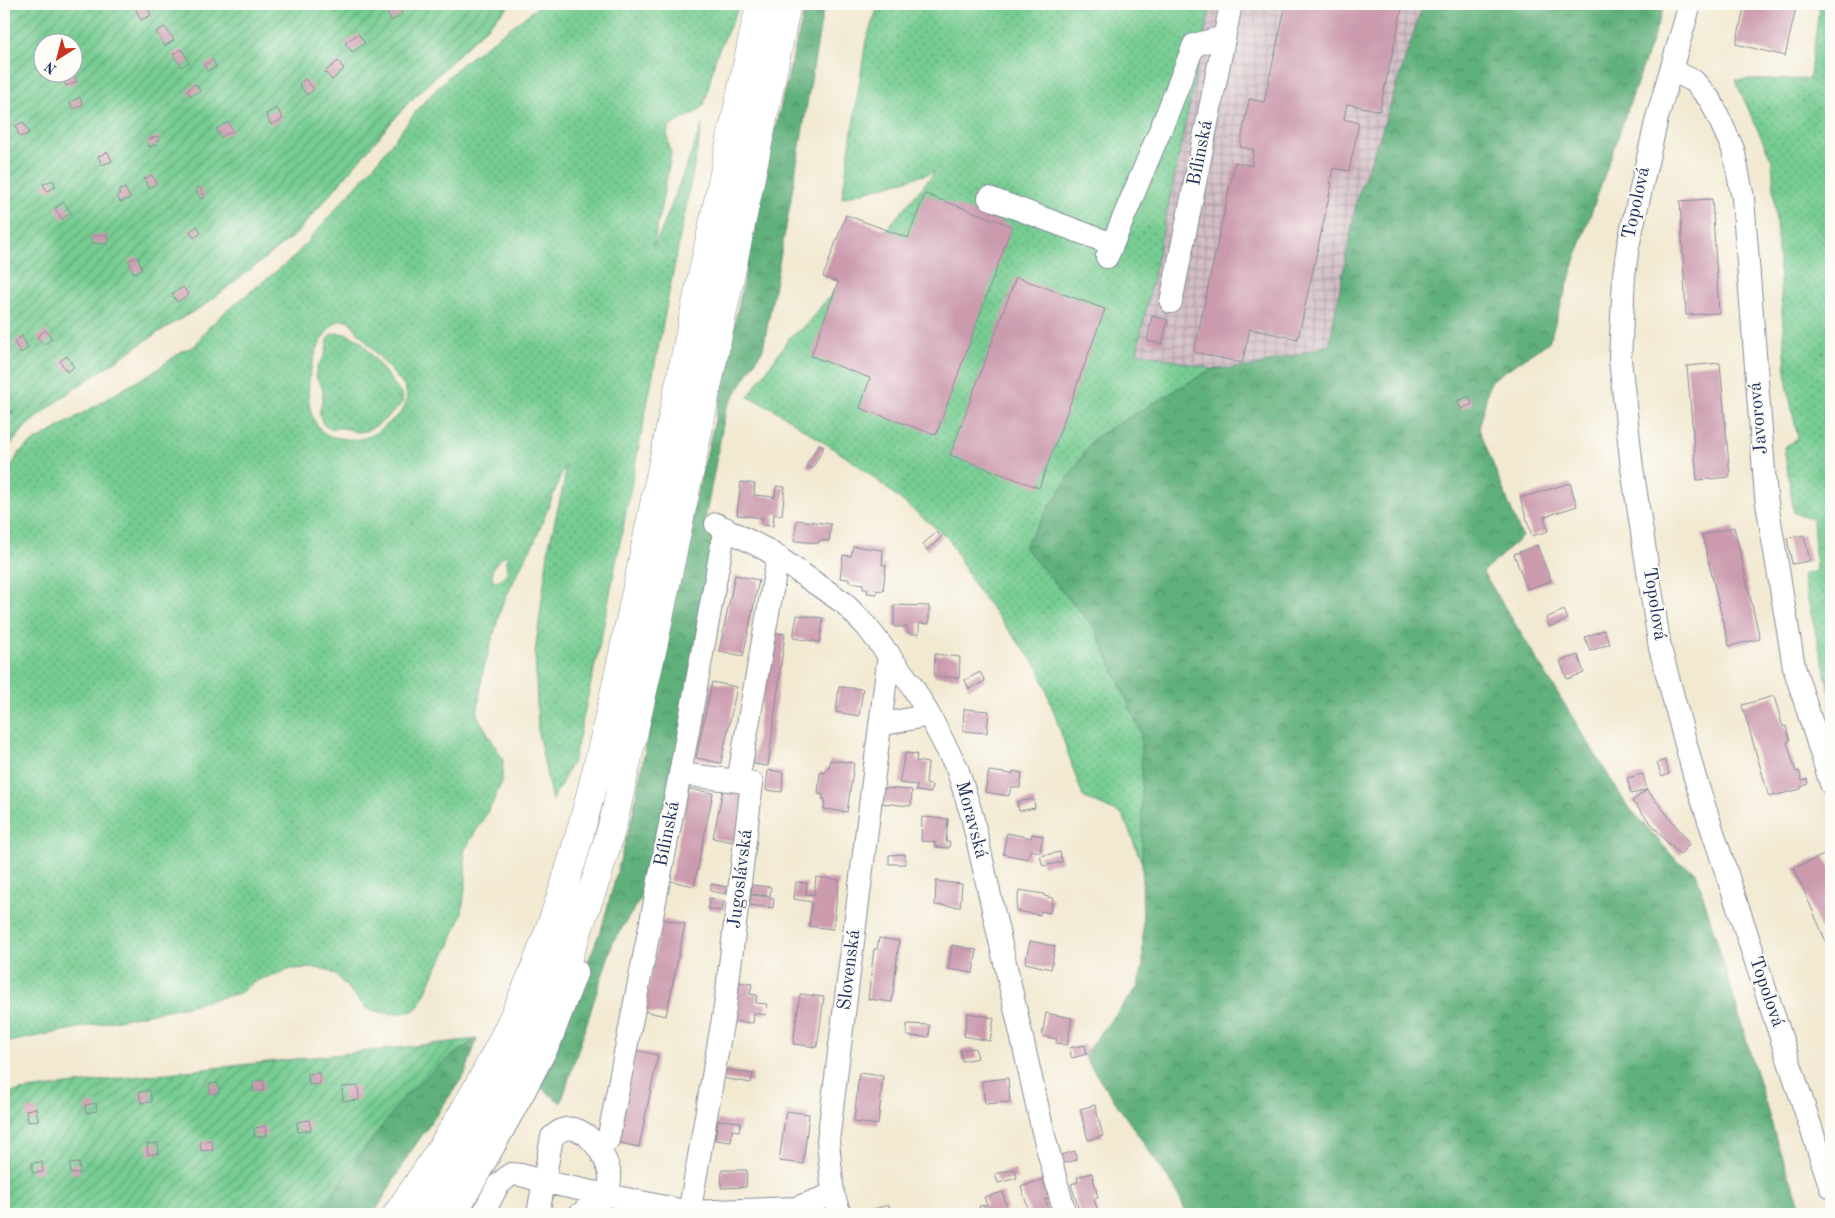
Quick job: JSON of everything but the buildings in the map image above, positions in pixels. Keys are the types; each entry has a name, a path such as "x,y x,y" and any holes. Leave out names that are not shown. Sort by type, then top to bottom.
{"highway":[{"path":"397,1214 451,1134 476,1092 511,1024 535,968 572,866 587,812 627,634 760,4"},
{"path":"429,1214 462,1167 525,1057 560,979 576,937 613,823 654,642 787,4"}],"street":[{"name":"Bílinská","path":"1171,302 1231,4"},
{"name":"Topolová","path":"1690,4 1657,118 1640,187 1624,275 1620,360 1632,468 1660,648 1695,778 1831,1188"},
{"path":"989,198 1109,251 1168,114 1194,45 1224,37"},
{"name":"Javorová","path":"1671,70 1694,81 1711,101 1733,149 1742,198 1766,497 1794,667 1831,784"},
{"name":"Bílinská","path":"608,1140 680,774 720,526"},
{"name":"Moravská","path":"720,526 778,557 844,603 867,627 911,684 957,768 972,816 1044,1136 1065,1214"},
{"path":"680,774 738,781 778,557"},
{"name":"Slovenská","path":"836,1204 828,1141 889,654"},
{"path":"880,725 929,715"},
{"name":"Jugoslávská","path":"689,1213 725,1008 752,783 738,781"},
{"path":"458,1214 550,1042 606,887 613,823"},
{"path":"538,1214 552,1137 563,1130 576,1130 586,1134 596,1142 605,1159 610,1176 607,1195 580,1214"},
{"path":"483,1214 498,1185 511,1174 689,1213 796,1208 836,1204"}],"shaded area":[{"path":"1211,4 1423,4 1381,133 1358,195 1329,345 1251,367 1212,369 1137,352"}],"green space":[{"path":"4,4 511,4 408,103 296,234 206,304 154,335 68,393 27,425 4,453"},
{"path":"542,4 738,4 737,11 716,56 704,105 698,111 669,127 667,135 671,155 653,248 663,227 702,125 603,629 574,759 552,801 538,732 535,653 549,545 564,483 565,465 535,541 502,605 483,671 477,715 503,760 502,781 492,804 464,851 466,879 462,913 449,947 435,971 420,1005 413,1011 395,1014 373,1011 366,1008 337,976 328,970 316,968 291,969 253,982 240,993 182,1007 4,1043 4,480 19,453 27,446 156,370 182,351 195,346 206,330 225,312 293,258 377,162 422,104 459,66","holes":["342,320 348,320 404,386 407,397 403,410 396,417 374,434 362,439 333,437 326,434 316,424 311,411 309,396 309,379 318,347 325,334 334,324","507,554 507,575 494,583 492,573 494,566"]},
{"path":"806,4 824,4 788,216 763,349 726,409 704,525 719,542 652,881 613,942 561,1103 538,1085 602,927 633,813 681,558 715,420 773,137"},
{"path":"879,4 1211,4 1137,352 1212,369 1094,438 1024,547 1096,630 1141,732 1143,866 1123,815 1083,797 1039,669 975,587 948,538 858,465 772,408 748,397 790,337 802,329 935,172 842,198 866,40"},
{"path":"1423,4 1665,4 1584,233 1549,342 1490,381 1479,429 1522,537 1483,572 1626,804 1678,862 1696,872 1779,1149 1804,1214 1187,1214 1174,1187 1083,1055 1137,988 1143,965 1141,732 1096,630 1024,547 1094,438 1212,369 1251,367 1329,345 1358,195 1381,133"},
{"path":"1820,4 1831,4 1831,698 1802,575 1816,571 1813,518 1794,513 1784,447 1798,439 1787,385 1772,161 1735,80 1809,79"},
{"path":"337,333 347,334 361,341 403,396 402,403 394,411 378,425 366,431 358,432 345,428 330,428 325,426 321,419 320,412 323,392 316,372 325,354 330,335"},
{"path":"477,1039 465,1074 407,1157 374,1214 318,1214 404,1097 443,1062"},
{"path":"477,1039 443,1062 404,1097 318,1214 4,1214 4,1093"}]}
